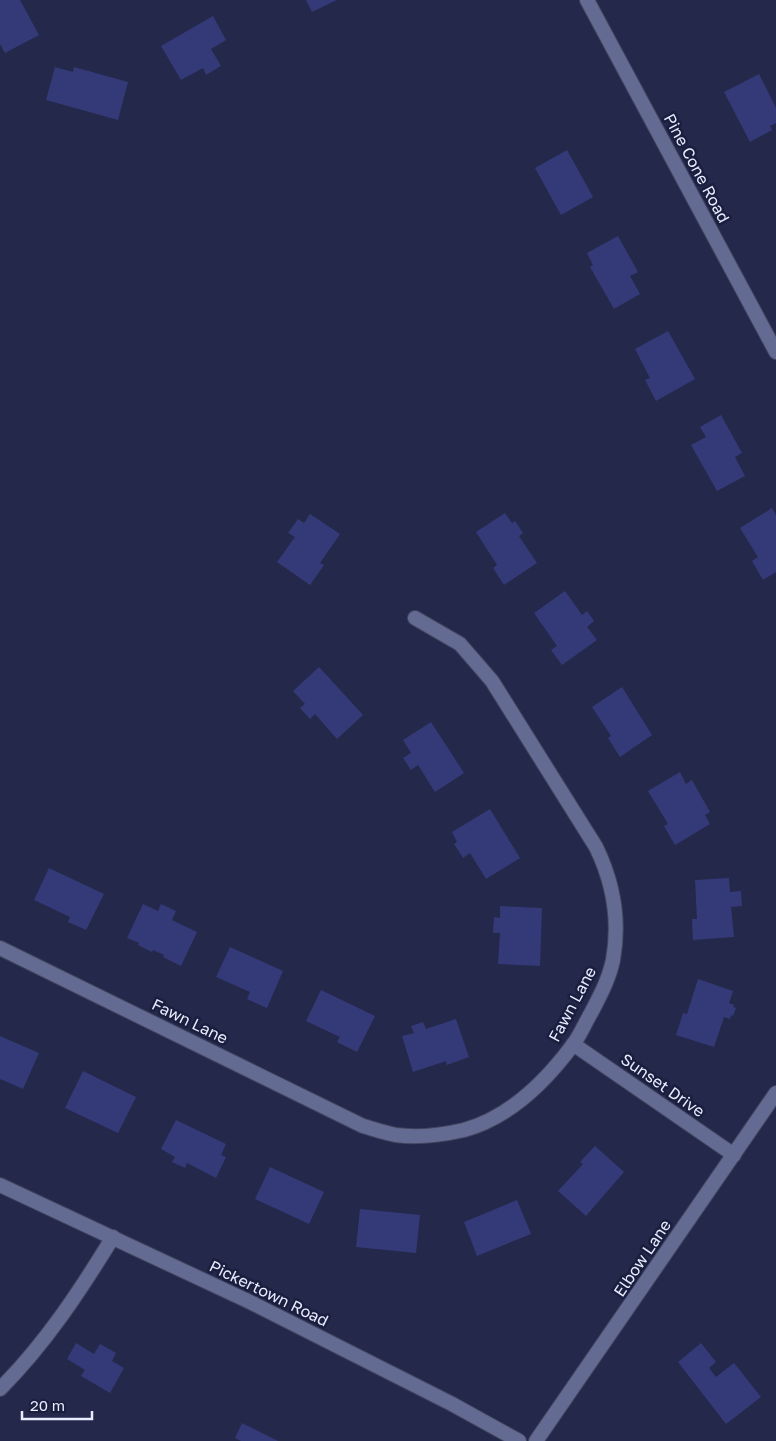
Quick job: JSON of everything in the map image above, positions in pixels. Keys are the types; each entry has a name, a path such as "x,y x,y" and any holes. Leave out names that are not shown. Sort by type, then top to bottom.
{"street":[{"name":"Pine Cone Road","path":"587,0 776,352"},
{"name":"Fawn Lane","path":"0,948 363,1126 396,1134 430,1136 463,1130 485,1122 514,1106 545,1078 573,1044 604,987 613,961 616,930 614,895 604,863 596,846 492,681 460,644 415,618"},
{"name":"Sunset Drive","path":"573,1044 734,1155"},
{"name":"Elbow Lane","path":"536,1441 776,1093"},
{"name":"Pickertown Road","path":"0,1185 268,1311 452,1404 519,1441"},
{"path":"0,1389 25,1363 79,1291 114,1237"}],"building":[{"path":"0,0 20,0 39,35 5,53 0,44"},
{"path":"306,0 337,0 312,12"},
{"path":"213,16 226,40 211,49 221,66 206,75 203,68 181,80 161,46"},
{"path":"55,67 73,72 74,67 128,82 118,120 46,100"},
{"path":"759,74 776,108 776,123 770,126 772,130 750,142 724,92"},
{"path":"567,150 593,197 561,215 535,168"},
{"path":"618,236 638,272 630,276 640,294 614,309 590,267 593,265 587,253"},
{"path":"668,331 695,379 656,401 645,380 650,378 635,349"},
{"path":"721,415 742,453 735,457 745,476 717,491 691,445 706,437 700,427"},
{"path":"772,508 776,515 776,572 763,580 752,561 758,557 740,528"},
{"path":"505,513 512,523 515,521 523,533 519,536 537,563 504,585 493,568 497,565 476,532"},
{"path":"310,514 340,534 320,563 324,565 310,585 277,562 295,537 288,533 298,519 304,523"},
{"path":"565,591 582,615 587,611 594,621 587,627 597,640 562,665 551,650 557,646 534,613"},
{"path":"319,667 363,715 337,739 315,714 310,719 300,708 305,704 293,691"},
{"path":"622,687 652,735 620,757 608,738 611,736 592,707"},
{"path":"431,722 464,773 435,792 418,765 411,770 403,758 411,753 403,740"},
{"path":"680,772 686,784 692,780 710,812 705,815 710,824 675,845 664,826 668,824 648,791"},
{"path":"490,809 520,858 486,879 470,853 463,858 454,844 457,842 452,832"},
{"path":"49,868 104,894 86,930 68,922 70,917 34,900"},
{"path":"729,878 730,892 741,891 742,906 731,907 734,937 693,940 692,919 697,919 695,880"},
{"path":"143,904 158,911 161,904 176,911 172,920 197,932 181,966 163,957 164,955 153,950 152,952 138,945 139,943 127,938"},
{"path":"500,906 542,908 540,966 498,964 500,933 493,933 494,917 500,918"},
{"path":"230,947 283,971 267,1008 247,999 250,992 216,977"},
{"path":"698,979 733,991 729,1003 736,1008 730,1019 724,1017 714,1047 676,1035 683,1013 687,1014"},
{"path":"321,990 375,1016 357,1052 337,1042 340,1037 306,1021"},
{"path":"456,1019 469,1057 447,1065 446,1061 413,1072 402,1036 414,1033 411,1026 423,1022 426,1029"},
{"path":"0,1036 39,1053 23,1089 0,1079"},
{"path":"83,1071 136,1097 118,1133 65,1108"},
{"path":"176,1120 226,1144 221,1155 226,1157 216,1178 187,1163 185,1168 172,1162 175,1157 161,1149"},
{"path":"595,1146 624,1172 586,1216 558,1191 583,1164 580,1162"},
{"path":"270,1167 324,1192 309,1224 255,1199"},
{"path":"517,1200 531,1234 477,1256 464,1222"},
{"path":"360,1209 420,1215 416,1253 356,1247"},
{"path":"76,1343 94,1354 100,1344 116,1353 112,1361 124,1368 110,1393 81,1376 85,1370 67,1359"},
{"path":"701,1343 716,1362 709,1368 716,1377 734,1363 761,1397 726,1424 678,1362"},
{"path":"242,1423 278,1441 241,1441 235,1438"}]}
